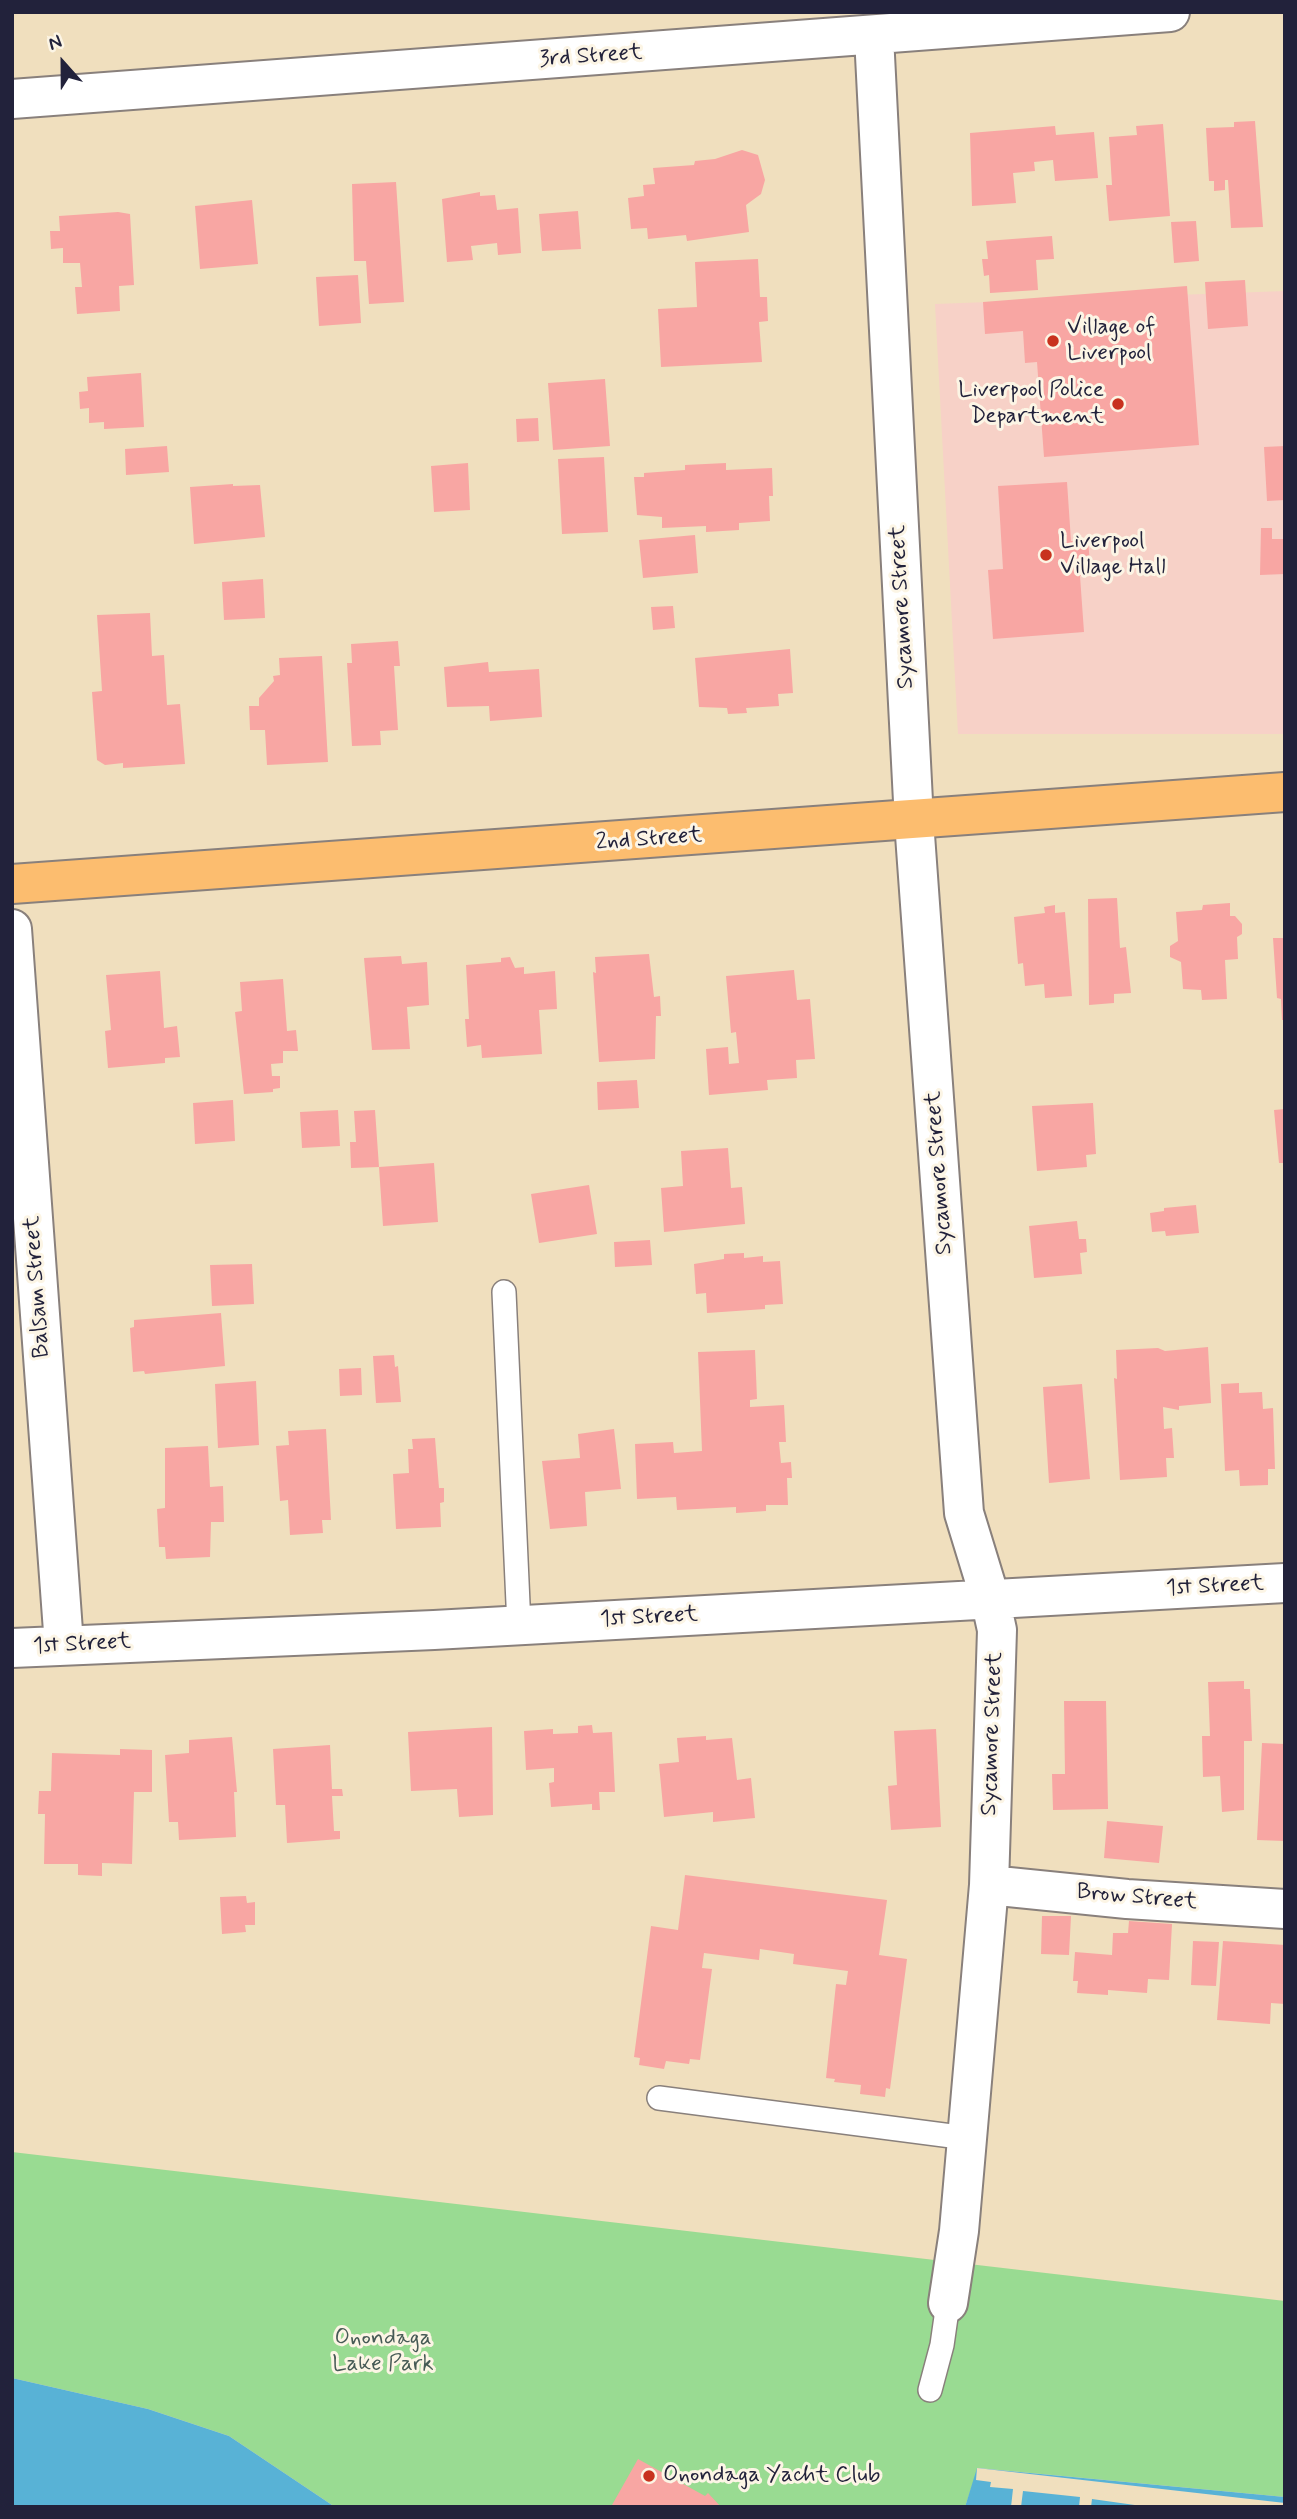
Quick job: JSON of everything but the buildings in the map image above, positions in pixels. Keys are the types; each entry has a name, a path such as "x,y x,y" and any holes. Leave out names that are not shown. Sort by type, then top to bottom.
{"main road":[{"name":"2nd Street","path":"12,884 914,821 1285,792"}],"street":[{"name":"3rd Street","path":"12,99 1170,12"},
{"name":"Sycamore Street","path":"874,36 914,821 964,1513 990,1598 996,1630 989,1885 959,2231 947,2303"},
{"name":"Balsam Street","path":"12,929 64,1645"},
{"name":"1st Street","path":"12,1648 519,1626 1285,1583"},
{"name":"Brow Street","path":"989,1885 1127,1899 1285,1909"}],"lane":[{"path":"504,1292 519,1626"},
{"path":"659,2098 967,2138"},
{"path":"930,2390 942,2345 947,2303"}],"shaded area":[{"path":"1285,291 1285,734 958,734 935,304"}],"green space":[{"name":"Onondaga Lake Park","path":"12,2152 1285,2301 1285,2497 978,2468 965,2507 335,2507 229,2436 148,2409 12,2378"}],"water":[{"path":"12,2378 148,2409 229,2436 335,2507 12,2507"},
{"path":"977,2468 1285,2497 1285,2507 965,2507"}],"pier":[{"path":"977,2468 1285,2503 1285,2507 1149,2507 1092,2499 1091,2507 1079,2507 1080,2497 1023,2491 1021,2507 1011,2507 1013,2489 990,2487 991,2482 976,2480"}],"place":[{"name":"Village of Liverpool","path":"1053,341"},
{"name":"Liverpool Police Department","path":"1118,404"},
{"name":"Liverpool Village Hall","path":"1046,555"},
{"name":"Onondaga Yacht Club","path":"649,2476"}]}
